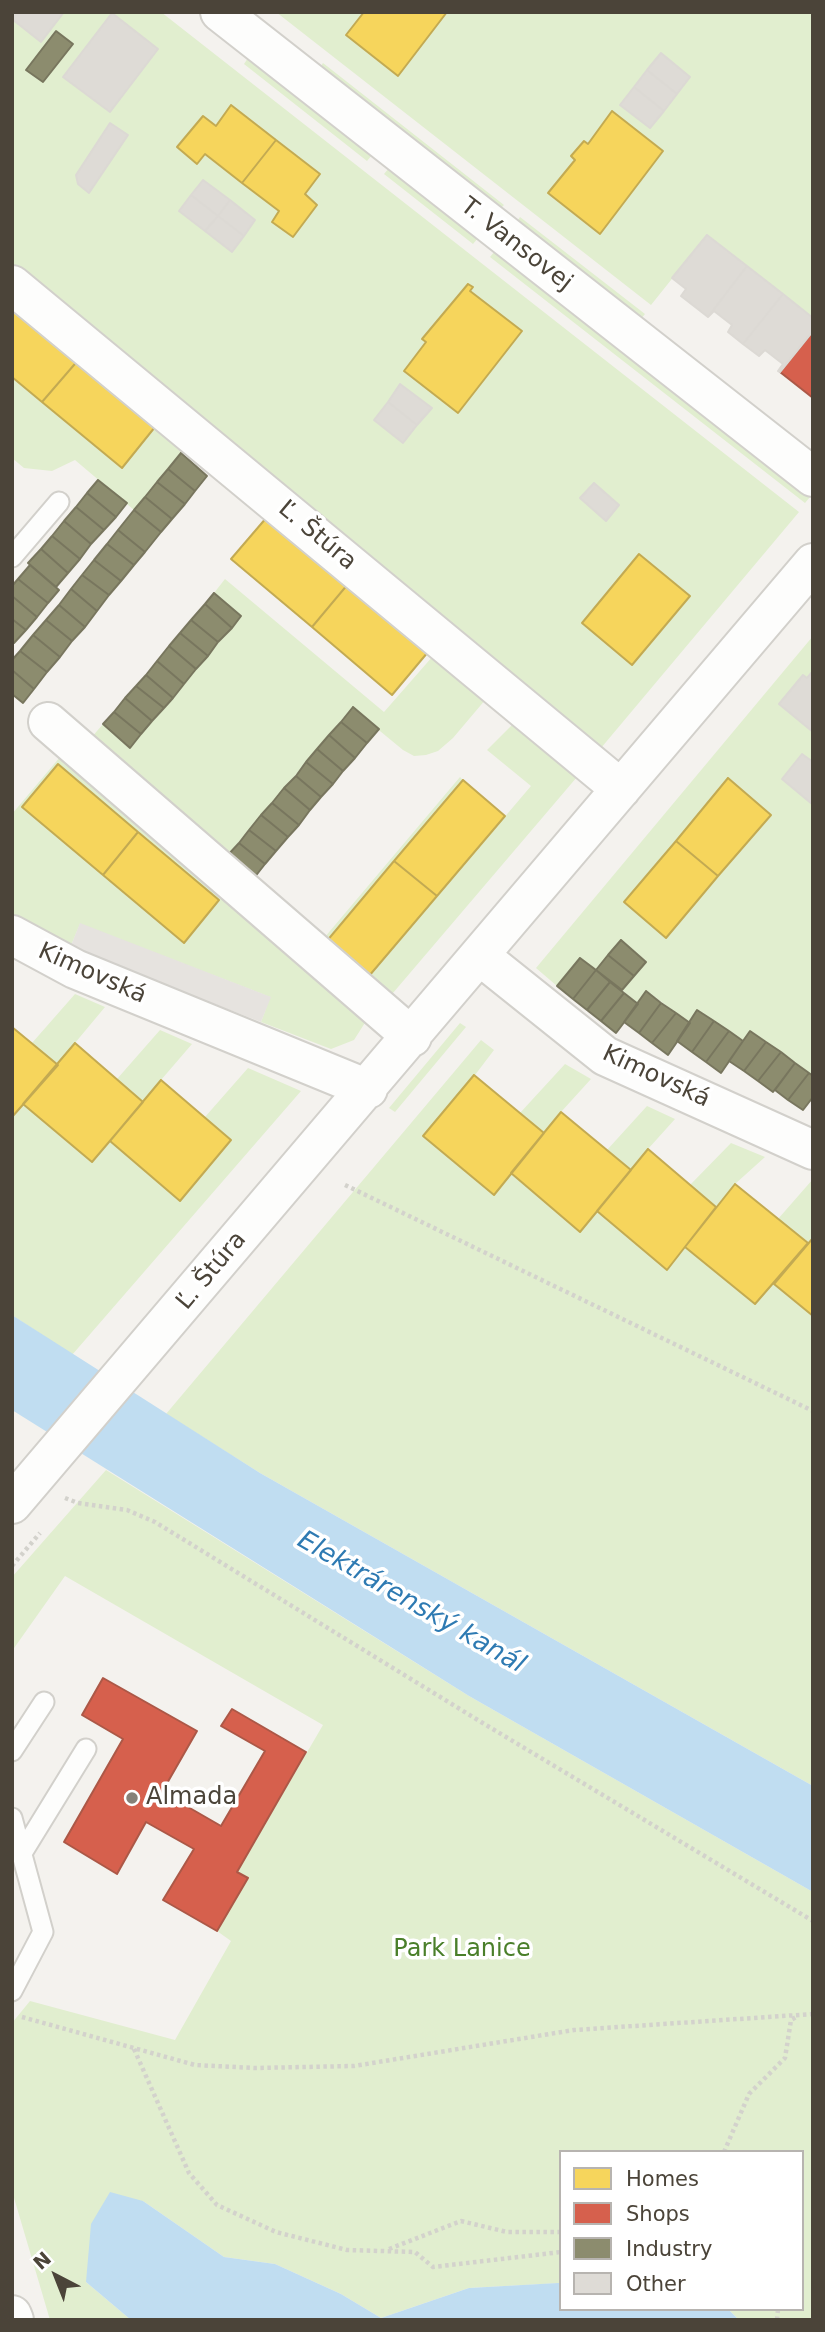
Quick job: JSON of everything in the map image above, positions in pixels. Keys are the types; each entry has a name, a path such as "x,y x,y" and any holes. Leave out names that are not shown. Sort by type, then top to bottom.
{"street":[{"name":"T. Vansovej","path":"220,12 813,477"},
{"name":"Ľ. Štúra","path":"12,285 621,789"},
{"name":"Ľ. Štúra","path":"30,1484 813,563"},
{"path":"48,722 412,1037"},
{"name":"Kimovská","path":"12,935 75,969 368,1089"},
{"name":"Kimovská","path":"480,956 605,1056 813,1150"},
{"path":"12,2315 14,2320"}],"lane":[{"path":"12,557 59,502"},
{"path":"12,1751 44,1703"},
{"path":"22,1853 86,1749"},
{"path":"12,1818 43,1932 12,1992"}],"path":[{"path":"345,1185 813,1411"},
{"path":"30,1484 78,1503 127,1510 155,1522 493,1730 813,1921"},
{"path":"12,2015 195,2065 354,2067 574,2030 813,2014"},
{"path":"725,2150 748,2094 785,2058 791,2020 801,2015"},
{"path":"134,2049 189,2173 217,2205 276,2232 347,2250 388,2249 415,2252 433,2267 559,2252"},
{"path":"388,2249 461,2221 507,2232 559,2232"}],"green space":[{"path":"12,12 161,12 799,512 601,748 12,263"},
{"path":"276,12 813,12 813,318 707,235 651,305"},
{"path":"248,58 372,155 367,161 244,64"},
{"path":"323,63 504,205 499,210 319,69"},
{"path":"389,168 478,238 473,244 384,174"},
{"path":"520,217 645,314 640,320 516,223"},
{"path":"495,251 810,497 805,503 490,257"},
{"path":"12,377 122,468 159,422 187,445 134,510 75,460 52,471 24,468 12,458"},
{"path":"225,579 384,712 433,656 486,699 453,738 438,751 414,756 352,708 227,856 91,738 103,724 130,747 173,698 240,616 214,593"},
{"path":"813,636 813,1076 751,1031 743,1041 698,1010 688,1022 647,991 637,1003 622,990 646,961 621,940 596,970 580,958 557,986 536,968"},
{"path":"512,725 517,726 577,777 387,1000 319,944 460,777 463,780 326,941 370,975 531,786 487,750"},
{"path":"60,757 368,1018 354,1040 331,1049 261,1022 270,997 80,924 70,948 12,917 12,814"},
{"path":"75,994 105,1007 75,1043 117,1079 160,1030 192,1044 161,1080 205,1117 248,1068 301,1091 72,1355 12,1315 12,1027 32,1043"},
{"path":"460,1023 466,1027 395,1112 389,1108"},
{"path":"481,1040 494,1050 475,1075 520,1113 565,1064 591,1079 561,1112 607,1150 647,1106 675,1119 648,1149 690,1185 731,1143 765,1157 735,1184 778,1219 813,1179 813,1786 260,1473 166,1414"},
{"name":"Park Lanice","path":"106,1470 469,1696 813,1892 813,2320 739,2320 730,2311 804,2311 804,2150 559,2150 559,2283 469,2288 381,2318 341,2294 275,2264 224,2257 143,2201 86,2282 131,2320 50,2320 12,2191 12,2023 30,2001 175,2040 231,1941 217,1931 247,1878 237,1872 323,1725 65,1576 12,1651 12,1577"}],"shaded area":[{"path":"80,923 271,997 261,1022 70,948"}],"water":[{"name":"Elektrárenský kanál","path":"12,1315 260,1473 813,1786 813,1892 469,1696 12,1410"},
{"path":"110,2192 143,2201 224,2257 275,2264 341,2294 381,2318 469,2288 559,2283 559,2311 730,2311 739,2320 131,2320 86,2282 91,2224"}],"building: Homes":[{"path":"364,12 447,12 398,76 346,35"},
{"path":"231,105 276,140 242,183 205,154 197,164 177,147 203,116 216,126"},
{"path":"612,111 663,151 600,234 548,193 575,160 571,156 584,141 588,144"},
{"path":"276,140 320,174 305,194 317,205 293,237 272,222 279,211 242,183"},
{"path":"468,284 473,287 470,291 522,331 458,413 404,371 426,342 422,339"},
{"path":"12,303 80,358 42,402 12,377"},
{"path":"80,358 159,422 122,468 42,402"},
{"path":"267,517 348,584 312,627 231,559"},
{"path":"639,554 690,596 632,665 582,623"},
{"path":"348,584 428,652 392,695 312,627"},
{"path":"58,764 138,832 103,875 22,807"},
{"path":"728,778 771,815 718,876 676,841"},
{"path":"463,780 505,816 437,896 394,861"},
{"path":"138,832 219,900 184,943 103,875"},
{"path":"676,841 718,876 666,938 624,902"},
{"path":"394,861 437,896 369,976 326,942"},
{"path":"12,1027 58,1065 12,1117"},
{"path":"75,1043 143,1102 92,1162 23,1104"},
{"path":"474,1075 544,1133 494,1195 423,1136"},
{"path":"161,1080 231,1140 180,1201 110,1141"},
{"path":"561,1112 631,1170 580,1232 511,1173"},
{"path":"648,1149 716,1207 667,1270 597,1211"},
{"path":"735,1184 808,1243 755,1304 685,1247"},
{"path":"813,1238 813,1316 774,1284"}],"building: Shops":[{"path":"813,331 813,398 780,372"},
{"name":"Almada","path":"103,1678 197,1731 162,1792 221,1826 265,1751 221,1726 232,1709 306,1752 237,1872 248,1878 217,1931 163,1900 194,1849 146,1822 117,1874 64,1842 123,1739 82,1715"}],"building: Industry":[{"path":"56,31 73,44 43,82 26,70"},
{"path":"181,453 207,476 195,491 168,469"},
{"path":"168,469 195,491 185,504 157,482"},
{"path":"98,480 127,503 116,517 87,493"},
{"path":"157,482 185,504 172,519 145,497"},
{"path":"87,493 116,517 104,530 76,507"},
{"path":"145,497 172,519 161,532 134,510"},
{"path":"76,507 104,530 91,544 64,521"},
{"path":"134,510 161,532 145,552 118,530"},
{"path":"64,521 91,544 80,559 52,536"},
{"path":"118,530 145,552 134,565 107,544"},
{"path":"52,536 80,559 68,573 41,549"},
{"path":"107,544 134,565 121,581 94,560"},
{"path":"41,549 68,573 56,587 28,563"},
{"path":"94,560 121,581 109,595 82,575"},
{"path":"30,565 59,590 48,603 18,579"},
{"path":"82,575 109,595 97,611 71,589"},
{"path":"18,579 48,603 37,617 12,596 12,586"},
{"path":"71,589 97,611 85,627 59,605"},
{"path":"214,593 241,616 232,628 205,604"},
{"path":"12,596 37,617 26,630 12,619"},
{"path":"205,604 232,628 218,642 191,620"},
{"path":"59,605 85,627 72,641 46,620"},
{"path":"12,619 26,630 14,643 12,642"},
{"path":"46,620 72,641 60,657 33,635"},
{"path":"191,620 218,642 208,656 180,633"},
{"path":"180,633 208,656 196,669 169,646"},
{"path":"33,635 60,657 47,672 20,651"},
{"path":"169,646 196,669 184,684 157,661"},
{"path":"20,651 47,672 34,689 12,670 12,660"},
{"path":"157,661 184,684 173,698 146,675"},
{"path":"12,670 34,689 23,703 12,694"},
{"path":"146,675 173,698 164,708 136,686"},
{"path":"136,686 164,708 152,721 125,698"},
{"path":"125,698 152,721 141,734 114,712"},
{"path":"353,707 379,729 367,743 341,722"},
{"path":"114,712 141,734 130,748 103,724"},
{"path":"341,722 367,743 355,758 329,735"},
{"path":"329,735 355,758 343,771 317,749"},
{"path":"317,749 343,771 333,784 306,762"},
{"path":"306,762 333,784 321,797 296,776"},
{"path":"296,776 321,797 310,810 284,788"},
{"path":"284,788 310,810 299,825 272,803"},
{"path":"272,803 299,825 288,837 261,815"},
{"path":"261,815 288,837 276,851 249,830"},
{"path":"249,830 276,851 265,864 239,843"},
{"path":"239,843 265,864 254,878 227,856"},
{"path":"621,940 646,962 634,976 608,955"},
{"path":"608,955 634,976 622,990 596,970"},
{"path":"580,958 596,970 573,999 557,986"},
{"path":"596,970 610,982 587,1010 573,999"},
{"path":"610,982 624,993 601,1021 587,1010"},
{"path":"646,991 661,1003 639,1033 624,1022"},
{"path":"624,993 638,1004 616,1033 601,1021"},
{"path":"661,1003 676,1013 652,1043 639,1033"},
{"path":"697,1010 714,1021 692,1052 677,1041"},
{"path":"676,1013 690,1023 668,1055 652,1043"},
{"path":"714,1021 729,1031 706,1062 692,1052"},
{"path":"729,1031 743,1041 721,1073 706,1062"},
{"path":"750,1031 766,1042 744,1071 729,1061"},
{"path":"766,1042 781,1052 758,1081 744,1071"},
{"path":"781,1052 795,1063 773,1092 758,1081"},
{"path":"795,1063 809,1073 788,1100 775,1090"},
{"path":"809,1073 813,1076 813,1097 803,1110 788,1100"}],"building: Other":[{"path":"12,12 64,12 41,42 12,19"},
{"path":"112,13 158,49 110,112 63,77"},
{"path":"661,53 690,77 677,94 647,70"},
{"path":"647,70 677,94 664,111 634,87"},
{"path":"634,87 664,111 650,128 620,105"},
{"path":"110,123 128,135 89,193 78,184 76,175"},
{"path":"203,180 230,200 218,216 191,195"},
{"path":"191,195 218,216 205,231 179,211"},
{"path":"230,200 255,220 244,236 218,216"},
{"path":"218,216 244,236 232,252 205,231"},
{"path":"707,235 747,266 708,317 681,296 686,289 672,278"},
{"path":"747,266 783,294 743,344 728,332 732,325 714,311 708,317"},
{"path":"783,294 813,318 813,331 780,372 778,371 783,364 765,350 759,356 743,344"},
{"path":"400,384 432,408 417,425 388,402"},
{"path":"388,402 417,425 403,443 374,420"},
{"path":"594,483 619,505 606,521 580,498"},
{"path":"813,671 813,732 779,704 803,675 807,678"},
{"path":"802,754 813,762 812,804 782,779"}],"place":[{"name":"Almada","path":"132,1798"}]}
